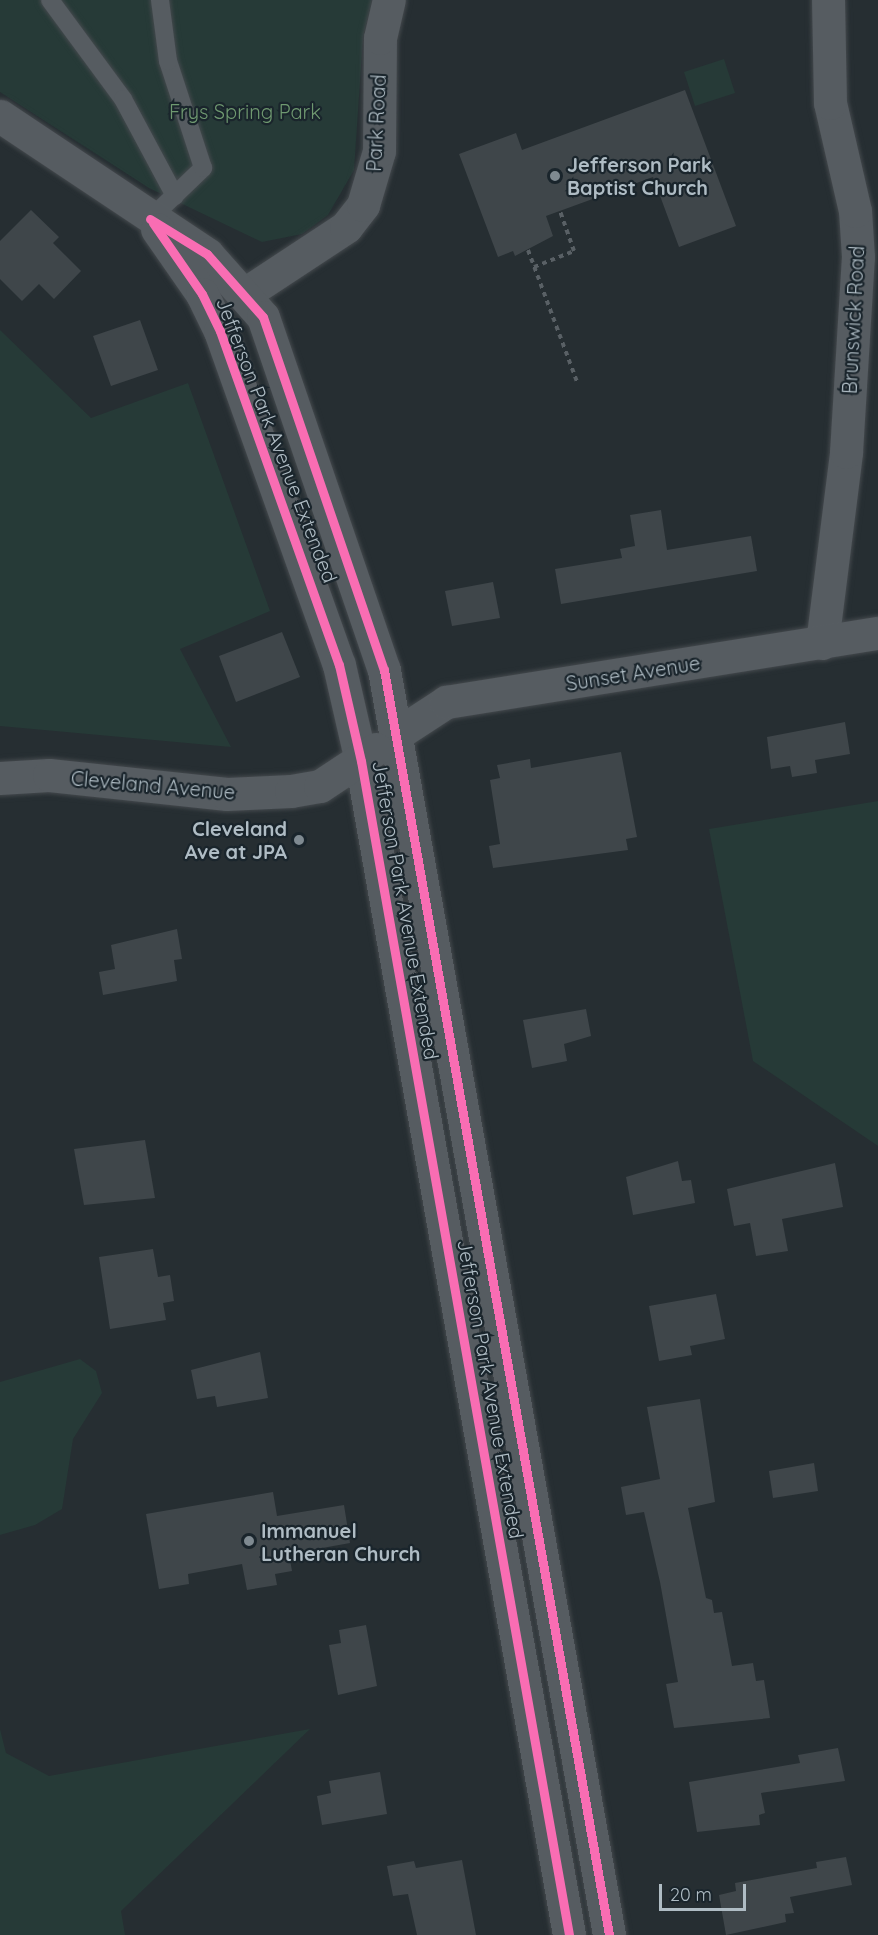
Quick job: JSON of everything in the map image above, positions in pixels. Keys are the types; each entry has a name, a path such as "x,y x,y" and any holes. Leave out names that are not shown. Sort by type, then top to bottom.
{"street":[{"name":"Park Road","path":"246,293 346,227 363,205 379,151 380,38 389,0"},
{"name":"Brunswick Road","path":"822,643 846,452 858,257 855,211 830,103 828,0"},
{"name":"Jefferson Park Avenue Extended","path":"0,116 150,219 207,254 246,293 263,317 277,352 384,670 609,1935"},
{"name":"Jefferson Park Avenue Extended","path":"150,219 202,294 220,331 312,579 361,761 569,1935"},
{"name":"Sunset Avenue","path":"397,734 446,702 878,633"},
{"name":"Cleveland Avenue","path":"0,778 49,775 238,794 320,786 361,761 397,734"}],"lane":[{"path":"50,0 123,99 175,196"},
{"path":"150,219 203,168 168,61 160,0"},
{"path":"504,1561 543,1554"}],"path":[{"path":"534,267 574,251 560,211"},
{"path":"528,250 577,382"}],"green space":[{"name":"Frys Spring Park","path":"0,0 372,0 363,37 354,170 328,215 302,234 262,242 149,188 0,92"},
{"path":"724,59 735,93 695,106 684,72"},
{"path":"0,330 91,418 188,383 270,611 180,649 231,747 0,726"},
{"path":"878,801 878,1146 753,1061 709,829"},
{"path":"80,1359 96,1371 102,1393 73,1439 62,1509 35,1525 0,1535 0,1382"},
{"path":"0,1729 6,1753 49,1776 310,1729 121,1911 125,1935 0,1935"}],"building":[{"name":"Jefferson Park Baptist Church","path":"685,90 736,226 679,247 653,177 546,216 553,236 515,256 513,251 498,257 459,154 516,133 522,150"},
{"path":"31,210 59,237 53,243 81,271 54,299 39,284 22,301 0,279 0,241"},
{"path":"140,320 158,370 111,386 93,336"},
{"path":"661,510 667,550 751,536 757,571 561,604 555,569 622,558 620,549 635,546 630,515"},
{"path":"493,582 500,618 452,626 445,591"},
{"path":"282,632 300,677 236,702 219,656"},
{"path":"845,722 850,754 815,760 817,773 792,777 790,766 771,769 767,737"},
{"path":"621,752 637,837 626,839 628,850 493,868 489,846 500,844 490,780 500,778 497,765 530,759 531,768"},
{"path":"177,929 182,959 174,960 177,981 103,995 99,972 115,969 111,945"},
{"path":"586,1009 591,1036 564,1044 567,1061 532,1068 523,1020"},
{"path":"145,1140 155,1198 84,1205 74,1149"},
{"path":"678,1161 682,1181 691,1180 695,1203 633,1215 626,1177"},
{"path":"835,1163 843,1207 782,1219 788,1251 756,1256 750,1223 734,1226 727,1189"},
{"path":"153,1249 158,1277 170,1275 174,1301 163,1303 166,1320 110,1329 99,1257"},
{"path":"716,1294 725,1339 690,1346 692,1355 659,1361 649,1306"},
{"path":"260,1352 268,1398 217,1407 215,1396 197,1399 191,1370"},
{"path":"700,1399 715,1502 688,1508 706,1598 712,1600 714,1613 722,1612 732,1666 753,1663 756,1681 764,1680 770,1718 674,1728 666,1684 678,1682 660,1582 644,1512 626,1515 621,1487 660,1479 647,1407"},
{"path":"814,1463 818,1491 773,1498 769,1471"},
{"name":"Immanuel Lutheran Church","path":"273,1492 277,1516 344,1505 350,1543 289,1554 292,1571 275,1574 277,1585 247,1590 242,1564 188,1574 189,1584 159,1589 146,1514"},
{"path":"366,1625 377,1686 338,1695 329,1645 341,1643 339,1630"},
{"path":"838,1748 845,1781 761,1793 765,1813 759,1815 760,1825 697,1832 689,1782 800,1763 798,1755"},
{"path":"380,1772 387,1814 322,1825 317,1796 331,1793 329,1781"},
{"path":"846,1857 852,1885 790,1897 794,1913 785,1914 786,1922 726,1935 719,1895 736,1891 735,1883 817,1868 816,1862"},
{"path":"462,1860 476,1935 417,1935 408,1894 393,1896 387,1866 414,1861 416,1868"}],"cycle path":[{"path":"150,219 207,254 263,317 384,670 609,1935"},
{"path":"153,223 202,294 220,331 339,665 361,761 569,1935"}],"place":[{"name":"Jefferson Park Baptist Church","path":"555,176"},
{"name":"Cleveland Ave at JPA","path":"299,840"},
{"name":"Immanuel Lutheran Church","path":"249,1541"}]}
